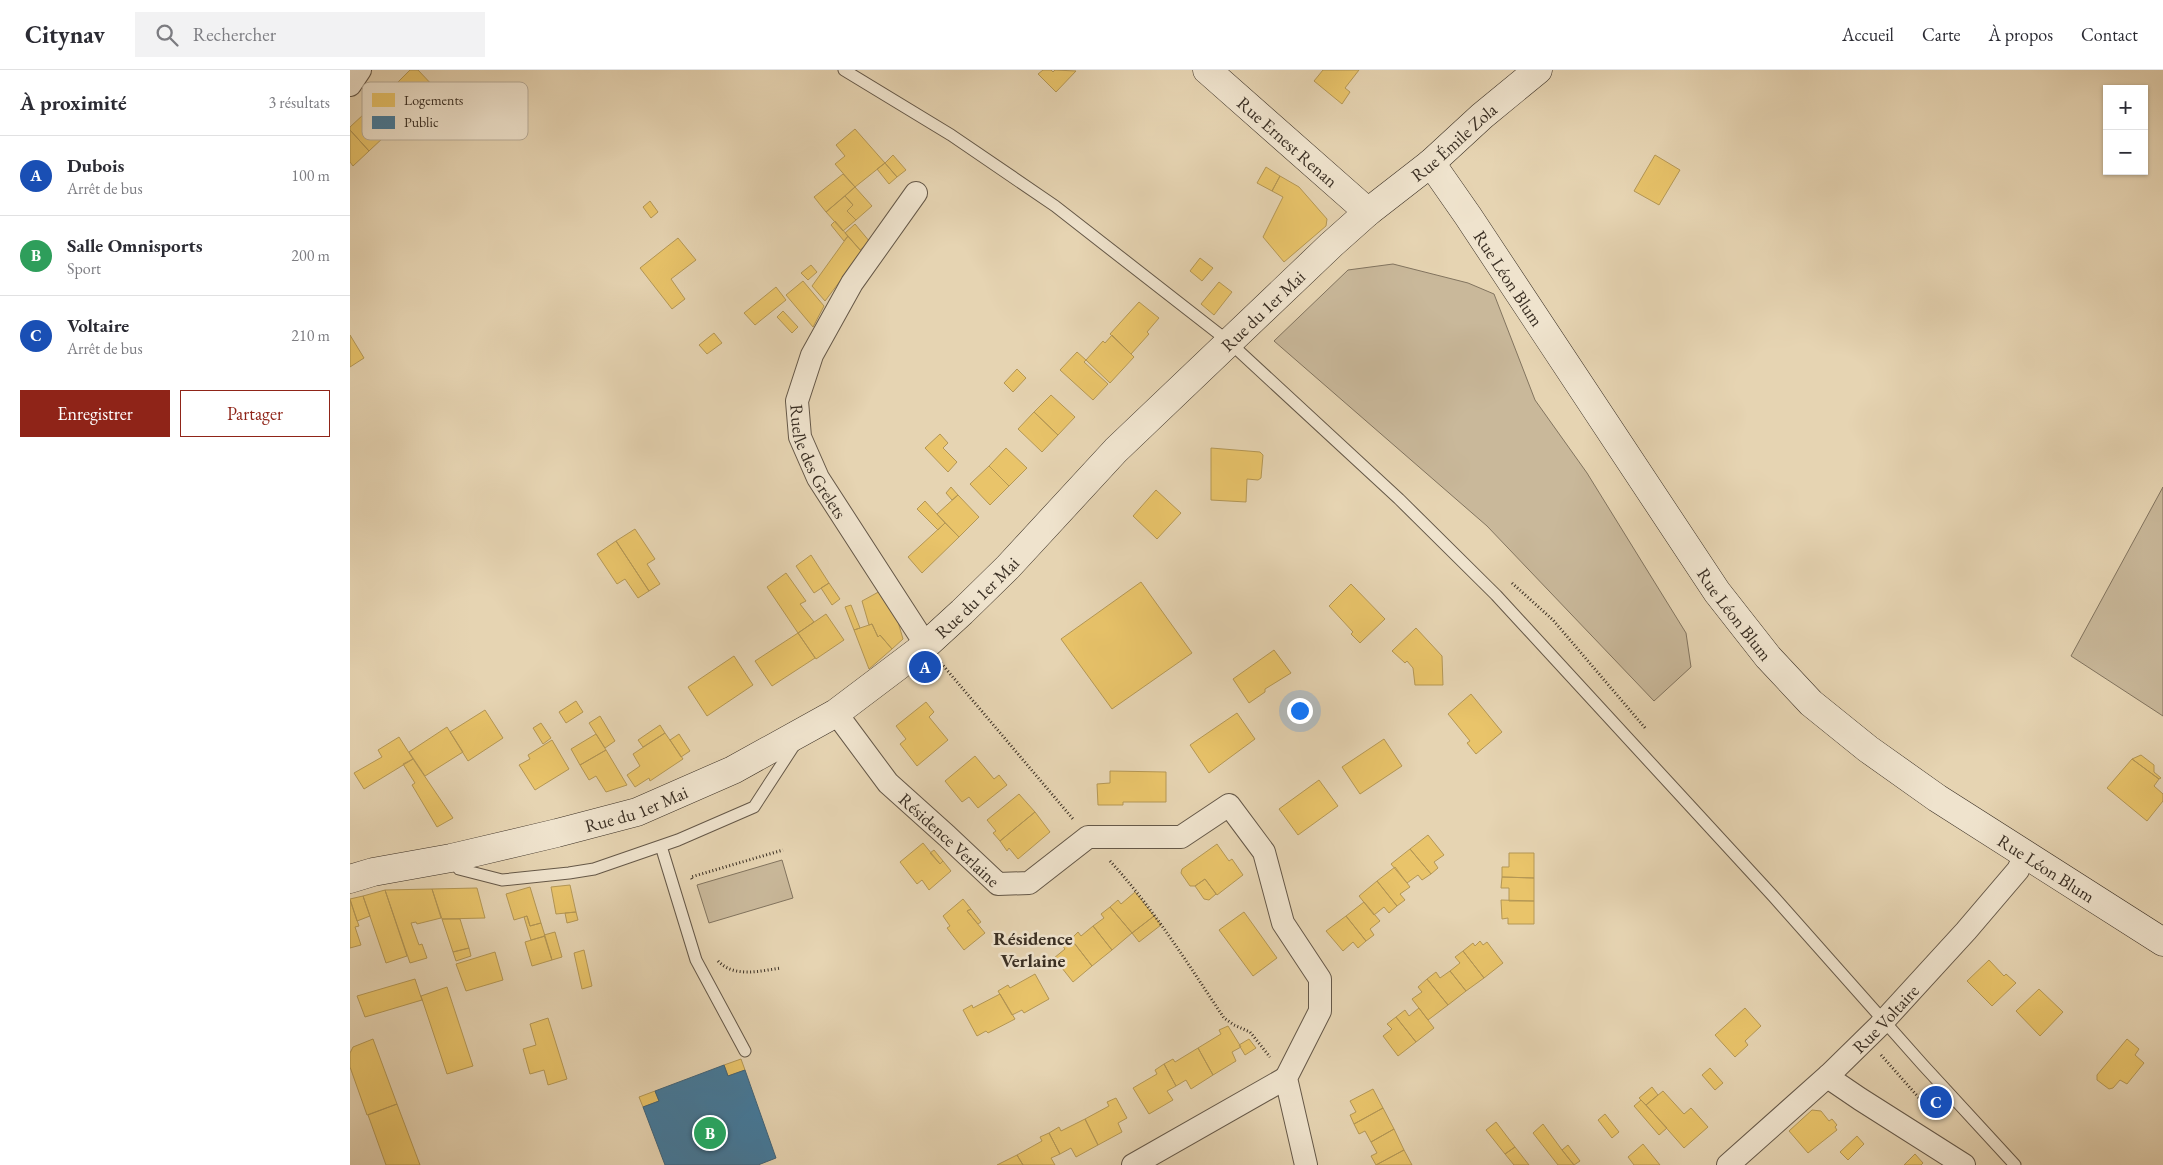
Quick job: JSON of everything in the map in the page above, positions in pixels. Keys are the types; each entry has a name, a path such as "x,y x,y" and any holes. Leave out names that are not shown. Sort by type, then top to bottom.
{"street":[{"path":"350,85 360,70"},
{"name":"Rue Ernest Renan","path":"1207,70 1368,212"},
{"name":"Rue Émile Zola","path":"1368,212 1431,164 1482,116 1538,70"},
{"name":"Rue Léon Blum","path":"1431,164 1468,216 1717,592 1768,657 1811,703 1868,749 1937,798 2163,942"},
{"name":"Ruelle des Grelets","path":"916,194 852,283 812,355 797,401 800,437 818,478 926,645"},
{"name":"Rue du 1er Mai","path":"350,878 451,858 637,812 734,770 836,713 926,645 1008,567 1116,450 1331,244 1368,212"},
{"name":"Résidence Verlaine","path":"836,713 888,784 998,884 1029,883 1088,837 1181,837 1229,805 1264,852 1283,923 1320,979 1320,1011 1286,1078"},
{"name":"Rue Voltaire","path":"1728,1165 1829,1075 1866,1038 1973,924 2018,870 2025,855"},
{"path":"1829,1075 1834,1082 1964,1165"},
{"path":"1133,1165 1286,1078 1306,1165"}],"lane":[{"path":"844,70 951,135 1055,206 1228,342 1399,499 1496,595 1773,896 2015,1165"},
{"path":"451,858 459,869 502,880 594,869 661,846 754,807 803,731"},
{"path":"661,846 696,960 745,1051"}],"path":[{"path":"694,886 691,878 783,850"},
{"path":"712,954 723,966 740,973 781,968"},
{"path":"1866,1038 1928,1108 1932,1125"}],"shaded area":[{"path":"1393,264 1468,283 1494,294 1535,400 1587,473 1686,633 1691,667 1654,701 1487,526 1274,341 1348,270"},
{"path":"2163,487 2163,716 2071,656"},
{"path":"782,860 793,898 709,923 697,885"}],"building: Logements":[{"path":"410,70 418,70 429,82 398,82"},
{"path":"1043,70 1051,70 1053,72 1055,70 1076,71 1056,92 1038,74"},
{"path":"1323,70 1359,70 1345,88 1350,92 1342,104 1314,81"},
{"path":"362,116 362,140 381,140 369,151 350,130 350,127"},
{"path":"855,129 885,163 855,187 835,164 845,156 836,145"},
{"path":"350,130 369,151 353,166 350,162"},
{"path":"893,155 906,170 897,177 885,163"},
{"path":"1655,155 1680,170 1659,205 1634,191"},
{"path":"885,163 897,177 889,184 877,169"},
{"path":"1266,167 1280,176 1272,191 1257,183"},
{"path":"843,174 855,187 826,212 814,197"},
{"path":"1280,176 1299,187 1327,219 1326,226 1284,262 1263,237 1283,197 1272,191"},
{"path":"855,187 872,206 856,220 847,211 853,205 845,196"},
{"path":"845,196 853,205 847,211 856,220 843,231 826,212"},
{"path":"650,201 658,212 651,218 643,207"},
{"path":"835,221 848,236 844,241 831,225"},
{"path":"855,224 870,242 860,250 845,233"},
{"path":"848,236 862,252 825,301 812,286"},
{"path":"678,238 696,260 671,279 685,299 672,309 640,268"},
{"path":"1200,258 1213,268 1202,281 1190,271"},
{"path":"811,265 817,272 808,280 801,273"},
{"path":"803,281 824,306 813,327 786,295"},
{"path":"1219,282 1232,292 1214,315 1201,304"},
{"path":"776,287 786,300 755,325 744,313"},
{"path":"1139,302 1159,318 1147,332 1149,334 1131,354 1110,334"},
{"path":"783,311 798,327 792,333 777,317"},
{"path":"714,333 722,343 707,354 699,345"},
{"path":"350,335 364,358 350,367"},
{"path":"1112,335 1134,357 1110,383 1086,360 1103,341 1105,343"},
{"path":"1077,352 1086,360 1084,362 1108,384 1093,400 1060,370"},
{"path":"1017,369 1026,378 1013,392 1004,383"},
{"path":"1051,395 1075,417 1058,435 1034,412"},
{"path":"1034,412 1058,435 1042,452 1018,429"},
{"path":"940,434 948,443 943,448 957,462 948,472 925,448"},
{"path":"1006,448 1027,468 1009,486 989,466"},
{"path":"1211,448 1260,452 1263,455 1261,478 1258,480 1247,479 1246,502 1211,500"},
{"path":"989,466 1009,486 990,505 970,484"},
{"path":"951,487 958,495 952,500 946,493"},
{"path":"1156,490 1181,513 1157,539 1133,516"},
{"path":"958,495 979,517 959,537 937,514"},
{"path":"925,501 945,523 938,530 917,509"},
{"path":"945,523 959,537 922,573 908,557"},
{"path":"635,529 655,559 647,564 660,584 649,591 616,541"},
{"path":"616,541 649,591 638,598 625,579 617,584 597,554"},
{"path":"811,555 829,583 814,593 796,566"},
{"path":"786,573 806,601 800,604 814,622 798,633 767,587"},
{"path":"1141,582 1192,653 1112,709 1061,639"},
{"path":"829,583 840,599 832,605 821,588"},
{"path":"1351,584 1385,619 1360,643 1351,634 1353,632 1329,606"},
{"path":"884,589 894,608 903,639 892,649 880,635 878,637 872,624 869,625 862,601"},
{"path":"851,605 860,628 854,630 845,607"},
{"path":"826,614 844,640 816,659 798,633"},
{"path":"872,624 878,637 880,635 892,649 869,669 854,630"},
{"path":"1416,628 1442,656 1443,685 1415,685 1413,668 1407,661 1405,663 1392,651"},
{"path":"798,633 815,658 772,686 755,661"},
{"path":"1274,650 1291,673 1265,689 1265,692 1249,703 1233,679"},
{"path":"734,656 753,685 707,716 688,687"},
{"path":"1471,694 1502,732 1476,754 1467,743 1470,741 1448,714"},
{"path":"576,701 583,712 566,723 559,712"},
{"path":"926,702 934,712 929,717 948,740 917,766 900,744 906,739 896,726"},
{"path":"485,710 503,738 468,761 450,732"},
{"path":"1237,713 1255,739 1209,773 1190,745"},
{"path":"600,716 615,741 605,748 589,723"},
{"path":"541,723 551,738 543,744 533,728"},
{"path":"660,725 665,733 643,747 638,740"},
{"path":"447,727 463,752 425,776 409,752"},
{"path":"665,733 683,759 650,781 649,778 635,787 627,775 640,766 633,754"},
{"path":"596,734 606,750 580,765 571,749"},
{"path":"679,734 690,751 681,757 670,740"},
{"path":"399,737 413,759 364,789 354,773 382,757 378,750"},
{"path":"1384,739 1402,766 1360,794 1342,767"},
{"path":"552,740 569,769 535,790 519,765 530,759 528,755"},
{"path":"606,750 627,785 606,792 596,776 589,780 580,765"},
{"path":"2141,755 2154,765 2154,772 2161,778 2159,779 2132,759"},
{"path":"975,756 994,779 999,775 1007,785 978,808 969,797 962,802 945,781"},
{"path":"413,759 453,818 437,827 412,785 415,783 403,764"},
{"path":"2132,759 2159,779 2154,786 2163,794 2163,801 2147,821 2107,788"},
{"path":"1110,771 1166,772 1166,802 1123,802 1123,805 1098,805 1097,784 1110,783"},
{"path":"1319,780 1338,806 1298,835 1279,809"},
{"path":"1019,794 1035,812 1000,841 993,833 996,831 987,820"},
{"path":"1035,812 1050,832 1018,859 1009,848 1007,851 1000,841"},
{"path":"1428,835 1444,855 1434,862 1438,868 1431,874 1410,849"},
{"path":"923,843 940,864 943,861 951,871 929,890 922,880 917,884 900,862"},
{"path":"1217,844 1229,861 1232,859 1243,875 1217,895 1205,879 1195,886 1190,886 1181,873 1182,869"},
{"path":"1410,849 1431,874 1422,880 1418,875 1407,883 1391,864"},
{"path":"934,850 943,861 940,864 930,853"},
{"path":"1509,853 1534,853 1534,878 1502,877 1502,867 1509,867"},
{"path":"1395,867 1410,887 1400,894 1405,900 1397,906 1377,881"},
{"path":"1502,877 1534,878 1534,901 1509,901 1509,888 1501,888"},
{"path":"1205,879 1216,894 1209,900 1204,899 1195,886"},
{"path":"1377,881 1397,906 1389,913 1384,907 1374,915 1359,896"},
{"path":"570,885 576,912 556,914 551,887"},
{"path":"530,887 541,923 530,926 527,916 514,920 506,894"},
{"path":"477,888 485,918 442,919 432,889"},
{"path":"432,889 441,918 417,924 416,922 411,923 419,945 422,944 427,958 410,963 385,890"},
{"path":"385,890 407,956 386,963 363,896"},
{"path":"1135,892 1154,916 1132,933 1110,907 1118,900 1121,904"},
{"path":"363,896 370,916 357,921 350,899"},
{"path":"963,899 971,909 967,911 985,933 964,950 947,928 950,926 943,916"},
{"path":"350,900 359,926 355,927 361,945 350,948"},
{"path":"1501,900 1534,901 1534,924 1508,924 1508,918 1502,919"},
{"path":"1364,902 1380,921 1370,929 1374,935 1366,941 1346,916"},
{"path":"1110,907 1132,933 1112,950 1093,926 1104,918 1101,914"},
{"path":"971,909 981,922 978,924 967,911"},
{"path":"576,912 578,920 567,923 565,913"},
{"path":"1244,912 1277,958 1253,976 1219,930"},
{"path":"527,916 530,926 541,923 545,936 531,940 524,917"},
{"path":"1154,916 1161,925 1139,942 1132,933"},
{"path":"1346,916 1366,941 1358,948 1353,942 1343,951 1326,931"},
{"path":"442,919 460,919 469,948 453,952"},
{"path":"1093,926 1112,950 1092,966 1071,939 1078,932 1081,936"},
{"path":"555,932 562,957 552,960 544,935"},
{"path":"545,936 552,960 532,966 525,942"},
{"path":"1071,939 1092,966 1073,982 1054,958 1065,949 1062,945"},
{"path":"1480,941 1483,945 1487,942 1503,963 1484,978 1463,951 1473,943 1475,946"},
{"path":"469,948 471,956 456,961 453,952"},
{"path":"584,950 592,986 582,989 574,953"},
{"path":"1463,951 1484,978 1466,991 1450,971 1460,963 1455,957"},
{"path":"495,952 503,980 466,991 456,964"},
{"path":"1989,960 2004,976 2006,974 2016,983 1992,1006 1967,981"},
{"path":"1450,971 1466,991 1448,1005 1427,979 1436,972 1440,978"},
{"path":"1035,974 1049,999 1024,1013 1022,1010 1012,1015 998,991 1008,985 1010,988"},
{"path":"415,979 422,1000 365,1017 357,996"},
{"path":"1427,979 1448,1005 1428,1020 1412,999 1422,992 1418,987"},
{"path":"447,987 473,1066 447,1074 421,996"},
{"path":"2039,989 2063,1012 2040,1036 2016,1011"},
{"path":"1000,994 1015,1019 988,1033 986,1031 977,1036 963,1010 972,1005 973,1008"},
{"path":"1419,1008 1434,1028 1416,1042 1396,1017 1405,1010 1409,1016"},
{"path":"1745,1008 1761,1026 1745,1041 1748,1045 1735,1057 1715,1035"},
{"path":"1396,1017 1416,1042 1398,1056 1383,1036 1392,1029 1387,1024"},
{"path":"548,1018 567,1079 548,1085 544,1070 530,1074 523,1049 536,1045 530,1024"},
{"path":"1228,1026 1241,1047 1232,1052 1236,1061 1213,1075 1198,1048 1221,1034 1219,1030"},
{"path":"373,1039 397,1104 367,1115 350,1067 350,1053 353,1047"},
{"path":"1249,1039 1256,1048 1245,1055 1239,1045"},
{"path":"2127,1039 2139,1049 2135,1055 2144,1063 2127,1084 2120,1080 2113,1088 2109,1089 2097,1080 2097,1075"},
{"path":"1198,1048 1213,1075 1191,1089 1186,1080 1176,1086 1164,1064 1173,1059 1175,1062"},
{"path":"741,1059 745,1070 728,1076 724,1065"},
{"path":"1164,1064 1176,1086 1167,1091 1173,1100 1149,1114 1133,1088 1157,1074 1155,1070"},
{"path":"1710,1068 1723,1083 1715,1090 1702,1075"},
{"path":"1652,1087 1658,1095 1646,1105 1639,1098"},
{"path":"1373,1089 1383,1108 1354,1124 1350,1115 1356,1112 1350,1101"},
{"path":"655,1091 659,1101 643,1107 639,1097"},
{"path":"1663,1091 1684,1114 1691,1108 1708,1127 1684,1148 1646,1105"},
{"path":"1116,1098 1127,1118 1118,1123 1122,1132 1098,1145 1085,1119 1109,1106 1107,1102"},
{"path":"1641,1100 1667,1128 1659,1135 1634,1106"},
{"path":"397,1104 420,1165 386,1165 368,1115"},
{"path":"1383,1108 1394,1129 1371,1142 1365,1131 1359,1134 1354,1124"},
{"path":"1812,1110 1821,1111 1829,1121 1832,1119 1837,1125 1835,1127 1837,1130 1808,1153 1789,1131"},
{"path":"1605,1114 1619,1132 1612,1138 1598,1120"},
{"path":"1085,1119 1098,1145 1076,1157 1071,1148 1060,1154 1049,1133 1059,1127 1061,1131"},
{"path":"1496,1122 1515,1147 1505,1154 1486,1130"},
{"path":"1543,1124 1574,1165 1558,1165 1533,1133"},
{"path":"1394,1129 1404,1150 1376,1165 1371,1156 1377,1153 1371,1142"},
{"path":"1049,1133 1060,1154 1051,1158 1055,1165 1023,1165 1017,1155 1042,1141 1040,1137"},
{"path":"1857,1136 1864,1144 1848,1160 1840,1152"},
{"path":"1643,1144 1660,1165 1634,1165 1628,1157"},
{"path":"1568,1145 1580,1161 1574,1165 1562,1150"},
{"path":"1515,1147 1529,1165 1514,1165 1505,1154"},
{"path":"1404,1150 1412,1165 1376,1165"},
{"path":"1915,1154 1923,1163 1921,1165 1904,1165"},
{"path":"1017,1155 1023,1165 997,1165"}],"building: Public":[{"path":"724,1065 728,1076 745,1070 776,1158 758,1165 665,1165 643,1107 659,1101 655,1091"}],"place":[{"name":"Dubois","path":"925,667"},
{"name":"Voltaire","path":"1936,1102"},
{"name":"Salle Omnisports","path":"710,1133"}],"district":[{"name":"Résidence Verlaine","path":"1033,949"}]}
